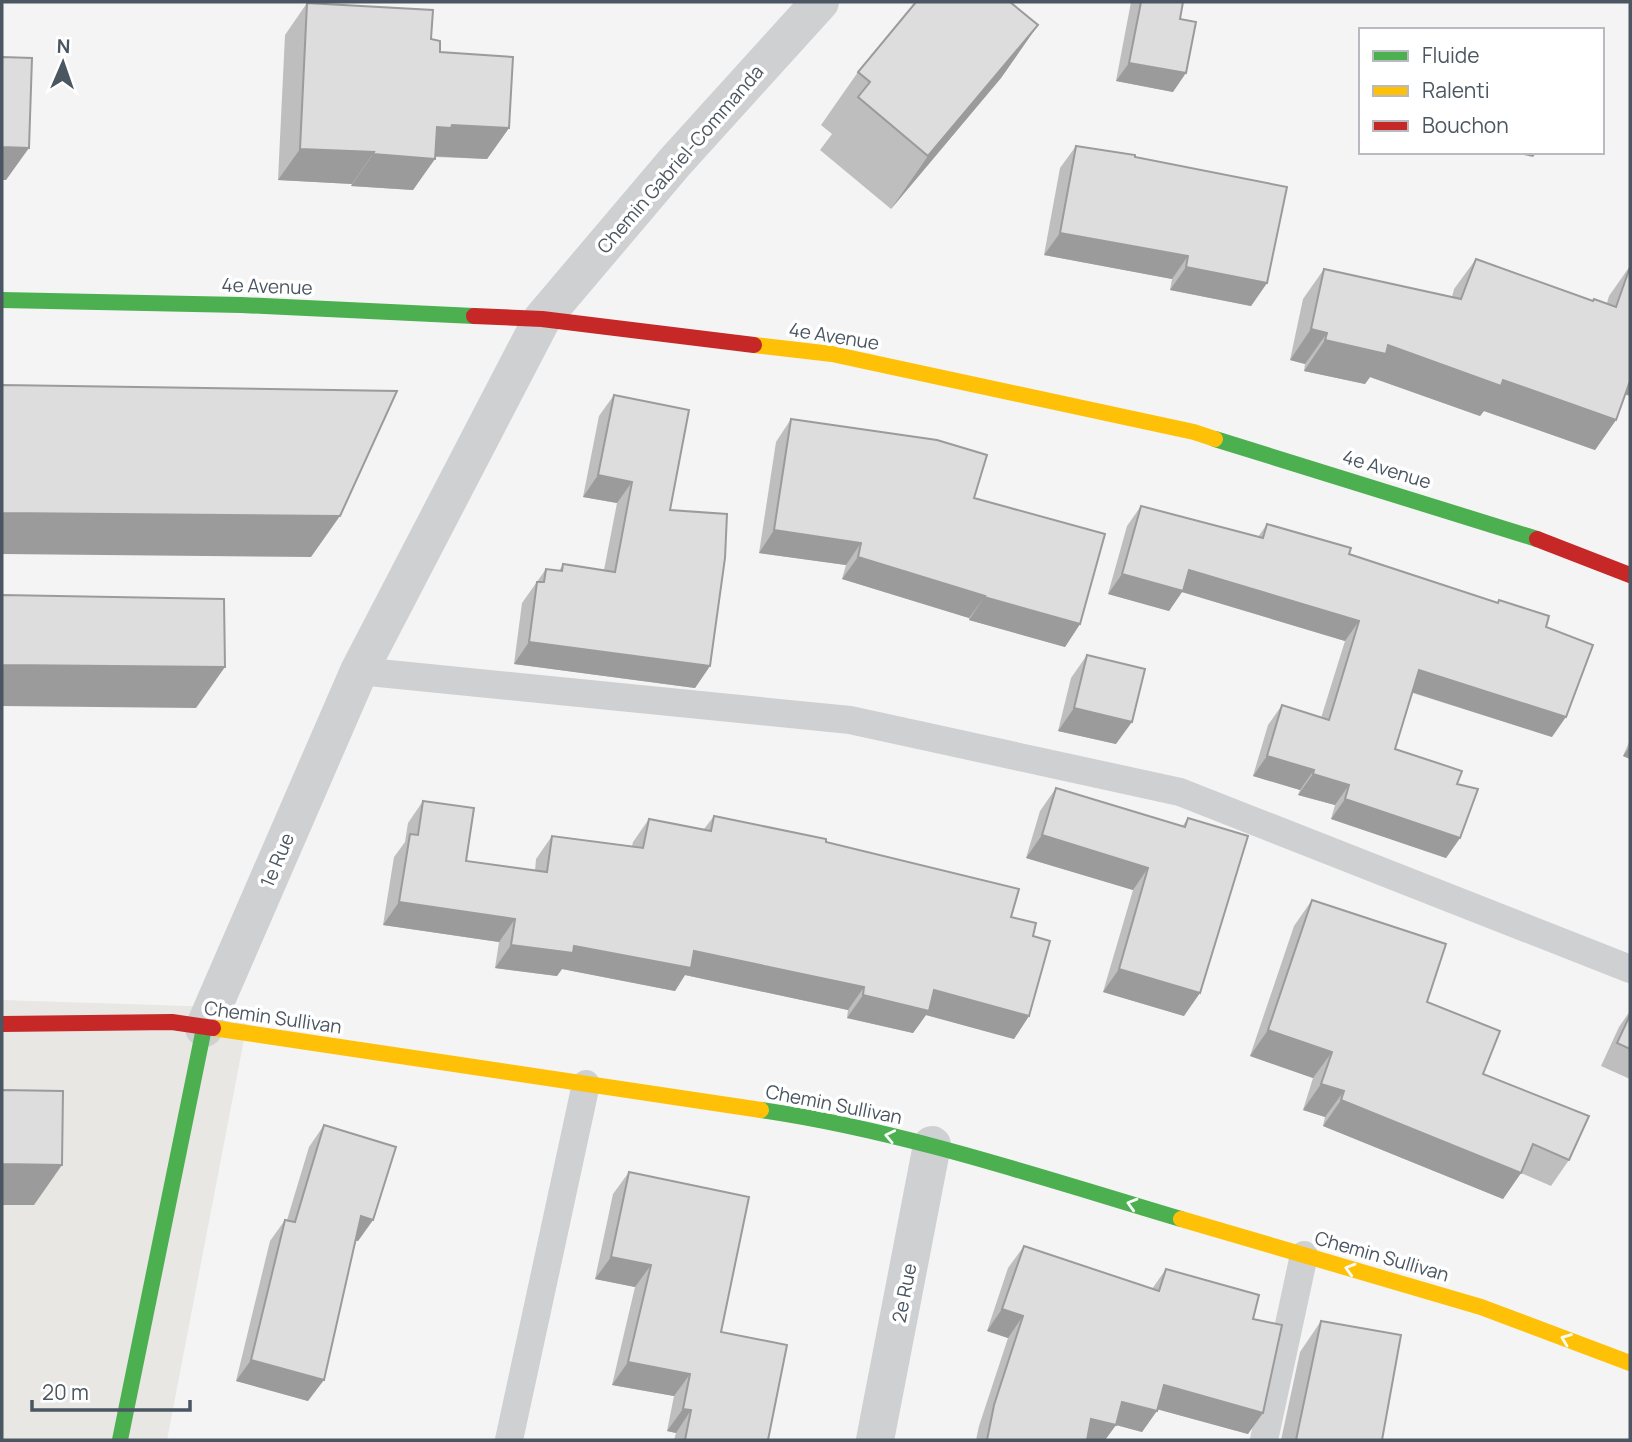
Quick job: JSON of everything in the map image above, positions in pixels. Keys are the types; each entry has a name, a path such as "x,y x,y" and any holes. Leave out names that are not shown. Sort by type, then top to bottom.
{"street":[{"name":"Chemin Gabriel-Commanda","path":"542,319 675,162 820,2"},
{"name":"4e Avenue","path":"2,300 242,305 542,319 832,354 1194,432 1525,534 1630,575"},
{"name":"1e Rue","path":"120,1440 204,1028 359,671 542,319"},
{"name":"Chemin Sullivan","path":"2,1024 172,1022 796,1115 932,1146 1481,1307 1630,1363"},
{"name":"2e Rue","path":"875,1440 932,1146"}],"lane":[{"path":"359,671 850,720 1180,792 1630,969"},
{"path":"509,1440 586,1084"},
{"path":"1264,1440 1304,1255"}],"shaded area":[{"path":"2,1000 250,1008 167,1440 2,1440"}],"building":[{"path":"916,2 1010,2 1038,25 928,156 858,97 870,82 858,72"},
{"path":"1141,2 1183,2 1180,19 1196,22 1186,73 1129,63"},
{"path":"307,3 433,10 431,39 440,41 440,52 513,57 509,128 452,125 451,128 437,127 435,159 373,154 374,152 300,149"},
{"path":"2,57 32,58 29,148 2,147"},
{"path":"1076,146 1135,155 1287,187 1267,283 1186,267 1188,256 1060,233"},
{"path":"1476,259 1616,307 1630,267 1630,381 1616,420 1503,380 1501,386 1388,345 1386,354 1325,340 1327,333 1311,329 1324,269 1461,299"},
{"path":"2,385 397,391 340,516 2,513"},
{"path":"614,395 689,410 670,510 727,514 725,558 710,666 529,642 537,582 544,582 546,569 562,571 563,564 615,572 632,482 598,475"},
{"path":"791,419 937,440 987,455 974,498 1105,534 1080,624 858,557 861,543 774,530"},
{"path":"1141,506 1263,538 1267,524 1351,548 1349,554 1498,603 1499,600 1549,616 1546,627 1593,645 1566,717 1419,670 1395,749 1462,771 1457,784 1478,789 1460,838 1345,799 1349,785 1313,774 1314,770 1267,756 1282,705 1329,720 1359,621 1189,570 1183,591 1122,574"},
{"path":"2,595 224,599 225,667 2,665"},
{"path":"1087,655 1145,669 1132,722 1074,708"},
{"path":"1056,788 1185,827 1188,818 1248,836 1200,993 1119,969 1148,868 1042,835"},
{"path":"423,801 474,808 466,861 547,872 552,836 643,848 649,819 711,831 714,816 826,839 826,842 1019,889 1011,917 1036,923 1033,936 1050,941 1029,1016 934,990 929,1011 863,995 864,987 694,951 691,968 574,946 573,953 511,945 515,919 399,902 410,834 418,835"},
{"path":"1312,900 1446,944 1427,1002 1500,1031 1483,1074 1589,1116 1569,1160 1533,1144 1521,1173 1341,1100 1344,1091 1321,1084 1332,1052 1268,1030"},
{"path":"1630,1015 1630,1049 1617,1043"},
{"path":"2,1090 63,1091 62,1165 2,1164"},
{"path":"324,1125 396,1147 373,1220 361,1216 324,1380 251,1360 285,1220 295,1222"},
{"path":"629,1172 749,1197 721,1332 787,1345 768,1440 685,1440 691,1410 683,1409 690,1374 628,1362 651,1265 611,1257"},
{"path":"1024,1246 1159,1291 1166,1269 1259,1295 1253,1319 1282,1325 1263,1413 1164,1385 1157,1411 1122,1402 1116,1425 1091,1419 1087,1440 987,1440 994,1405 1023,1316 1002,1309"},
{"path":"1321,1321 1401,1335 1382,1440 1296,1440"}],"traffic: fast":[{"path":"2,300 241,305 474,316"},
{"path":"1215,439 1537,539"},
{"path":"120,1440 204,1028"},
{"path":"761,1110 868,1130 920,1143 1181,1219"}],"traffic: slow":[{"path":"754,345 832,354 1194,432 1215,439"},
{"path":"213,1028 761,1110"},
{"path":"1181,1219 1481,1307 1630,1363"}],"traffic: jam":[{"path":"474,316 542,319 754,345"},
{"path":"1537,539 1630,575"},
{"path":"2,1024 172,1022 213,1028"}]}
